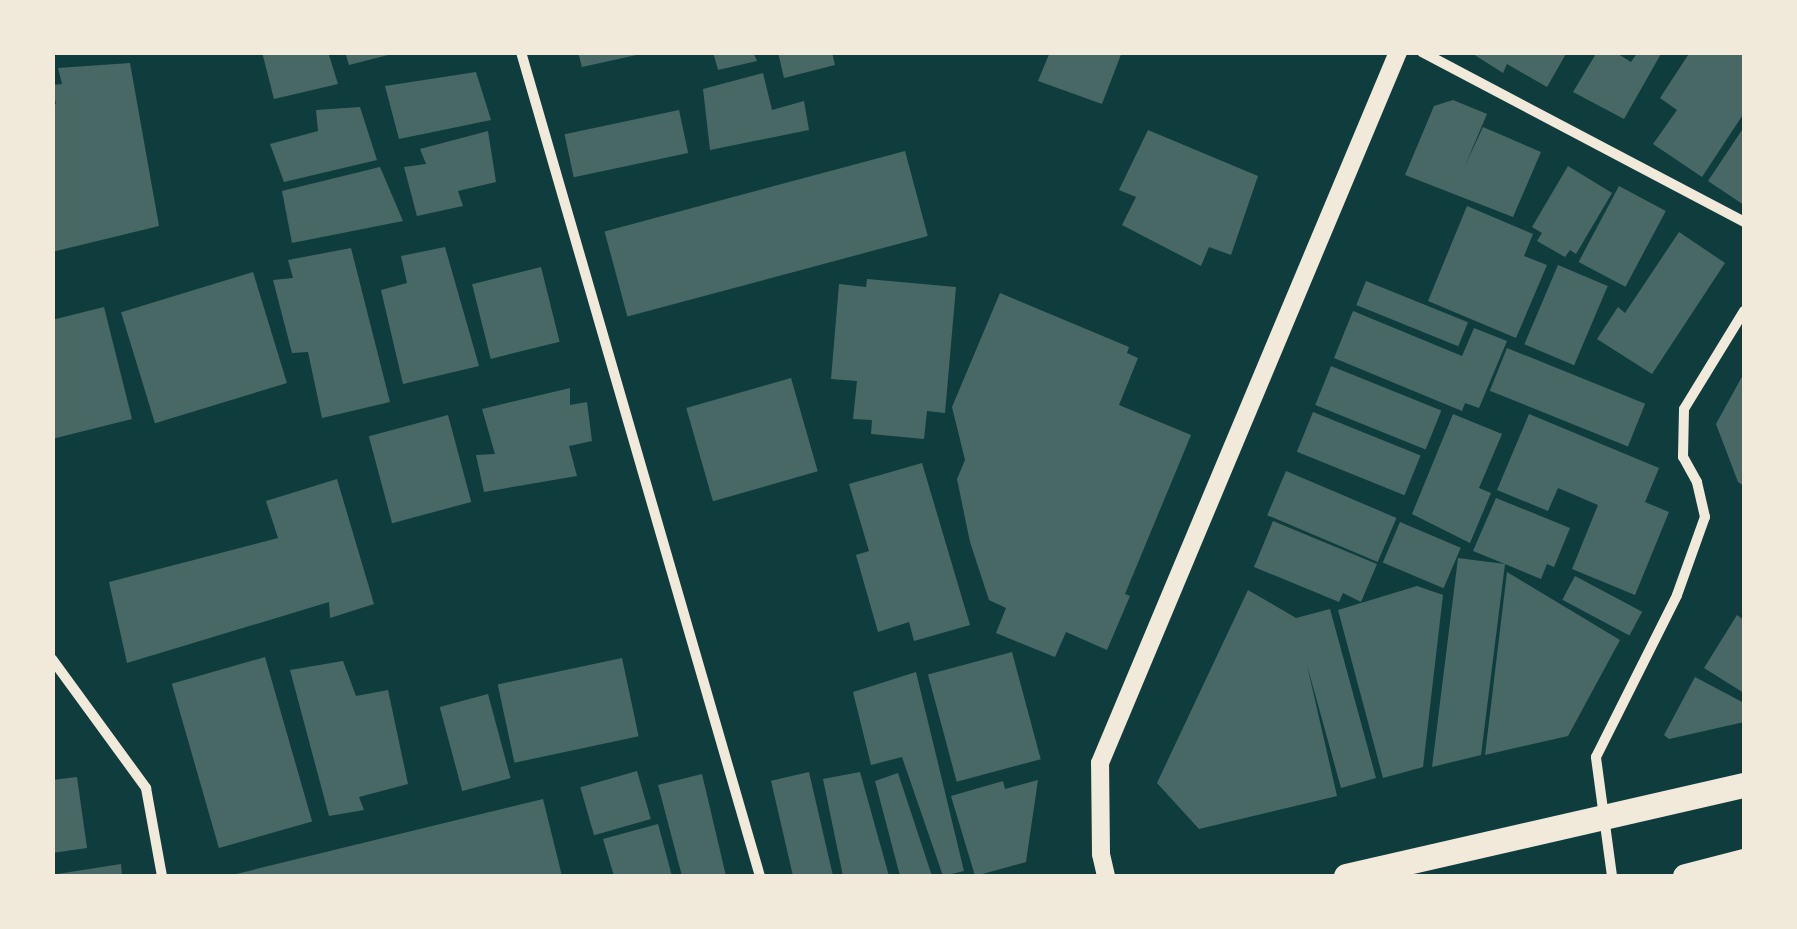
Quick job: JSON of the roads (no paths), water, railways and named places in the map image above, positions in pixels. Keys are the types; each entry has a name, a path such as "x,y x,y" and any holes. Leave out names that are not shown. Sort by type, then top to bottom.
{"main road":[{"path":"1346,876 1744,785"},
{"path":"1685,876 1744,861"}],"street":[{"path":"521,52 760,876"},
{"path":"1106,876 1101,854 1100,763 1398,52"},
{"path":"1422,52 1744,222"},
{"path":"1612,876 1596,757 1677,595 1704,517 1697,482 1683,457 1684,409 1744,311"},
{"path":"52,659 146,788 162,876"}]}
